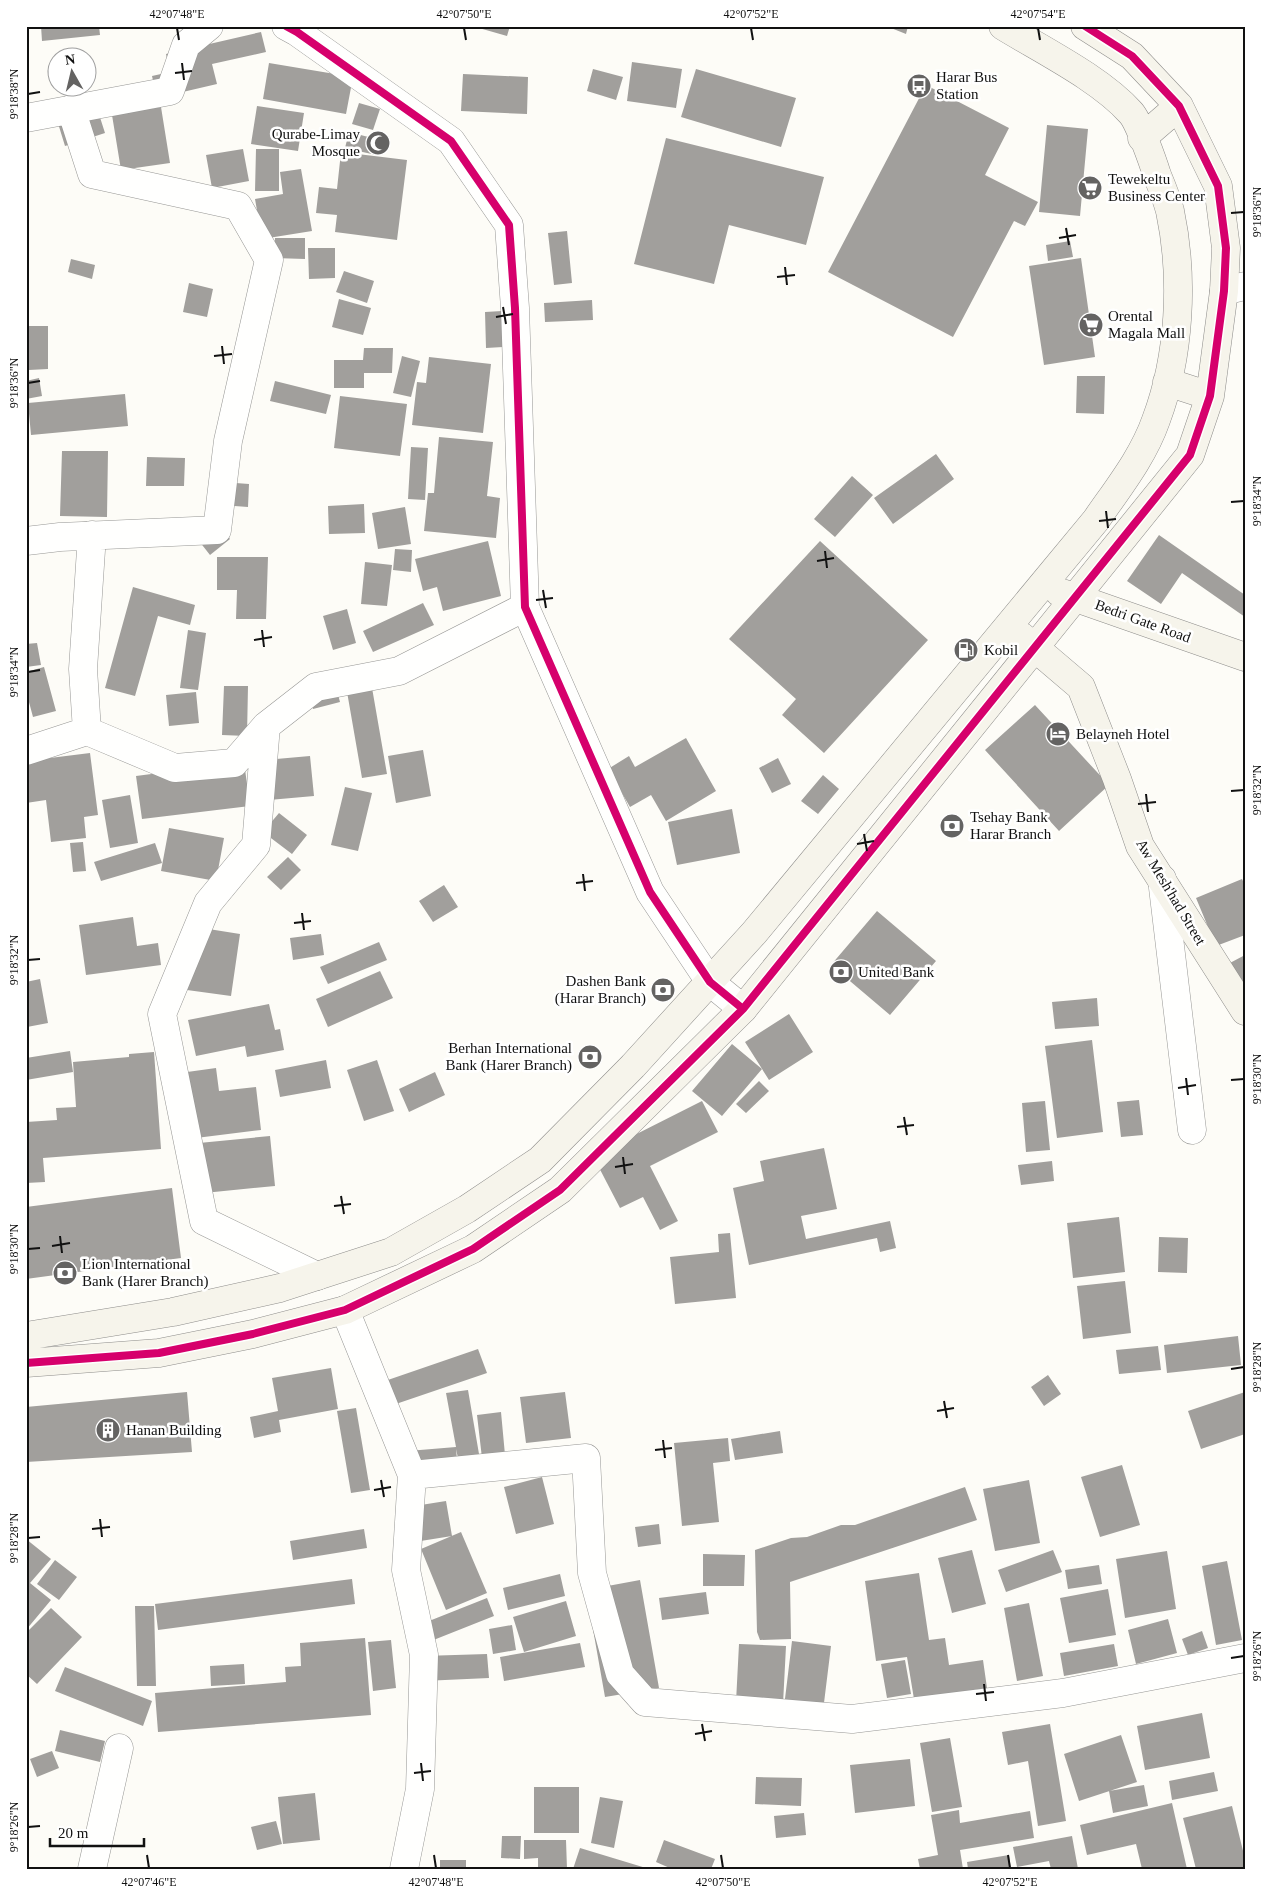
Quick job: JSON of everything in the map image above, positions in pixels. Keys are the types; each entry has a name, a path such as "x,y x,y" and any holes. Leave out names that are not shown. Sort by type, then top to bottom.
{"street":[{"path":"26,118 170,91 186,45 209,26"},
{"path":"286,26 451,141 509,225 515,308 524,607 650,892 710,982 743,1009"},
{"path":"26,1336 173,1312 280,1288 391,1252 467,1209 540,1160 634,1066 754,933 1096,520 1133,466 1156,421 1175,352 1178,298 1176,252 1170,210 1132,114 1097,84 1003,26"},
{"path":"26,1363 159,1353 253,1334 345,1310 473,1249 560,1190 743,1009 1190,455 1210,396 1234,289 1226,248 1218,186 1178,106 1132,56 1085,26"},
{"path":"1142,138 1178,106"},
{"path":"26,541 92,535 217,530 228,441 269,260 238,206 92,174 71,109"},
{"path":"1167,382 1210,396"},
{"path":"87,731 83,669 92,535"},
{"name":"Bedri Gate Road","path":"1041,586 1245,657"},
{"path":"26,751 87,731 175,768 234,763 266,726 316,687 399,671 524,607"},
{"name":"Aw Mesh'had Street","path":"1009,624 1081,688 1118,779 1140,846 1245,1011"},
{"path":"266,726 256,845 208,903 162,1014 204,1221 318,1276"},
{"path":"1162,880 1192,1130"},
{"path":"345,1310 412,1476 406,1570 424,1655 420,1789 404,1869"},
{"path":"412,1476 586,1458 592,1573 620,1674 645,1702 852,1719 1063,1693 1245,1658"},
{"path":"92,1869 119,1748"}],"building":[{"path":"41,26 99,26 100,35 42,41"},
{"path":"472,26 510,26 507,36"},
{"path":"886,26 908,26 906,34"},
{"path":"261,32 266,52 212,64 217,84 157,98 152,76 170,72 166,54"},
{"path":"632,62 682,69 676,108 627,101"},
{"path":"269,63 353,77 346,114 263,99"},
{"path":"593,69 623,77 616,100 587,91"},
{"path":"696,69 796,98 781,147 681,117"},
{"path":"463,74 528,77 527,114 461,111"},
{"path":"926,85 1009,128 985,175 1038,202 1025,226 1014,221 953,337 828,272"},
{"path":"359,103 380,109 373,130 352,124"},
{"path":"257,106 304,113 298,151 251,144"},
{"path":"161,107 170,163 121,170 112,115"},
{"path":"97,108 105,133 65,146 57,120"},
{"path":"1047,125 1088,129 1080,216 1039,212"},
{"path":"349,132 380,140 376,155 345,148"},
{"path":"666,138 824,177 806,245 729,225 714,284 634,264"},
{"path":"243,149 249,181 212,188 206,155"},
{"path":"256,149 279,149 279,191 255,191"},
{"path":"341,152 407,160 397,240 335,232 337,215 316,213 319,187 337,189"},
{"path":"301,169 312,231 262,239 255,199 283,194 280,172"},
{"path":"567,231 572,283 554,285 548,233"},
{"path":"275,238 305,238 305,259 274,258"},
{"path":"1070,241 1073,257 1048,261 1046,245"},
{"path":"308,248 335,248 335,278 309,279"},
{"path":"1081,258 1095,357 1044,365 1029,266"},
{"path":"71,259 95,265 92,279 68,272"},
{"path":"344,271 374,281 367,303 336,292"},
{"path":"189,283 213,289 207,317 183,312"},
{"path":"339,299 371,308 363,335 332,327"},
{"path":"592,300 593,320 545,322 544,303"},
{"path":"502,311 503,347 486,348 485,312"},
{"path":"29,326 48,326 48,369 29,370"},
{"path":"364,348 393,348 392,373 364,373 364,388 334,388 334,360 363,360"},
{"path":"402,356 420,361 411,397 393,393"},
{"path":"429,357 491,364 483,433 412,425 417,382 426,383"},
{"path":"1077,376 1105,376 1104,414 1076,413"},
{"path":"39,378 42,396 26,399 26,381"},
{"path":"275,381 331,395 326,414 270,401"},
{"path":"125,394 128,426 31,435 28,403"},
{"path":"340,396 407,404 400,456 334,448"},
{"path":"439,437 493,442 487,496 500,498 496,538 424,531 428,493 434,493"},
{"path":"411,447 428,448 425,500 408,499"},
{"path":"62,451 108,451 107,517 60,516"},
{"path":"936,454 954,479 893,524 874,498"},
{"path":"147,457 185,458 184,486 146,486"},
{"path":"852,476 873,495 835,537 814,519"},
{"path":"209,481 249,484 248,507 208,504"},
{"path":"364,504 365,533 329,534 328,506"},
{"path":"405,507 411,544 378,549 372,513"},
{"path":"212,516 230,539 210,555 192,532"},
{"path":"1159,535 1245,595 1245,617 1182,573 1161,604 1127,581"},
{"path":"488,541 501,596 443,611 437,587 423,591 415,559"},
{"path":"820,541 928,640 824,753 782,715 796,699 729,639"},
{"path":"395,549 412,550 411,572 393,570"},
{"path":"217,557 268,557 266,619 236,619 237,590 217,590"},
{"path":"365,562 392,565 387,606 361,604"},
{"path":"133,587 195,605 190,625 158,616 135,696 105,688"},
{"path":"423,603 434,625 373,652 363,631"},
{"path":"347,609 356,643 333,650 323,616"},
{"path":"188,630 206,633 198,690 180,688"},
{"path":"37,643 41,665 26,667 26,644"},
{"path":"44,667 56,711 33,717 26,691 26,672"},
{"path":"371,682 387,774 362,778 346,686"},
{"path":"335,683 340,702 313,709 308,690"},
{"path":"224,686 248,686 247,736 222,735"},
{"path":"196,692 199,723 169,726 166,695"},
{"path":"1035,705 1109,785 1059,831 985,750"},
{"path":"686,738 716,791 666,821 651,795 630,807 608,769 629,756 635,767"},
{"path":"423,750 431,796 396,803 388,756"},
{"path":"90,753 98,815 84,817 86,838 51,842 46,800 26,803 26,761"},
{"path":"310,756 314,796 269,800 265,760"},
{"path":"778,758 791,784 772,793 759,768"},
{"path":"244,762 250,806 142,819 136,776"},
{"path":"823,775 839,789 818,814 801,801"},
{"path":"345,787 372,793 358,851 331,845"},
{"path":"130,795 138,843 110,848 102,800"},
{"path":"732,809 740,853 677,865 668,822"},
{"path":"279,813 307,835 292,854 263,832"},
{"path":"169,828 224,838 216,881 161,871"},
{"path":"83,842 86,871 73,872 70,843"},
{"path":"155,843 162,863 101,881 94,862"},
{"path":"288,857 301,870 281,890 267,877"},
{"path":"1242,879 1245,885 1245,935 1216,946 1196,898"},
{"path":"444,885 458,907 433,922 419,901"},
{"path":"877,911 936,961 890,1015 831,965"},
{"path":"133,917 137,946 158,943 161,965 86,975 79,925"},
{"path":"196,927 240,934 231,996 187,990"},
{"path":"321,934 324,955 293,960 290,938"},
{"path":"379,942 387,960 328,984 320,967"},
{"path":"1245,955 1245,997 1228,964"},
{"path":"380,971 393,998 328,1027 316,999"},
{"path":"40,979 48,1023 27,1027 26,982"},
{"path":"1097,998 1099,1026 1055,1029 1052,1002"},
{"path":"269,1004 275,1030 280,1029 284,1050 247,1057 245,1046 196,1056 188,1020"},
{"path":"789,1014 813,1052 769,1080 745,1042"},
{"path":"1092,1040 1103,1132 1057,1138 1045,1046"},
{"path":"732,1044 762,1069 722,1116 692,1091"},
{"path":"70,1051 73,1072 26,1080 26,1058"},
{"path":"154,1052 161,1149 43,1158 45,1182 26,1183 26,1122 57,1120 56,1108 76,1107 73,1062 129,1057 129,1054"},
{"path":"326,1060 331,1088 280,1097 275,1070"},
{"path":"377,1060 394,1111 364,1121 347,1070"},
{"path":"216,1068 219,1091 256,1087 261,1130 188,1139 180,1073"},
{"path":"435,1072 445,1095 409,1112 399,1089"},
{"path":"759,1081 769,1091 746,1113 736,1104"},
{"path":"1139,1100 1143,1135 1121,1137 1117,1102"},
{"path":"702,1101 718,1132 650,1166 678,1221 660,1230 643,1197 620,1208 593,1156"},
{"path":"1045,1101 1050,1150 1026,1152 1022,1103"},
{"path":"270,1136 275,1186 204,1193 199,1143"},
{"path":"824,1148 837,1209 801,1216 806,1239 890,1221 896,1248 880,1252 877,1238 749,1265 733,1188 764,1181 760,1161"},
{"path":"1052,1161 1054,1181 1021,1185 1018,1165"},
{"path":"172,1188 181,1258 26,1279 26,1207"},
{"path":"1119,1217 1125,1272 1073,1278 1067,1223"},
{"path":"730,1233 736,1298 675,1304 670,1257 719,1252 718,1234"},
{"path":"1159,1237 1188,1238 1187,1273 1158,1272"},
{"path":"1125,1281 1131,1333 1083,1339 1077,1286"},
{"path":"1238,1336 1241,1365 1167,1373 1164,1345"},
{"path":"1158,1346 1161,1370 1119,1374 1116,1350"},
{"path":"478,1349 487,1373 390,1406 382,1382"},
{"path":"331,1368 338,1409 279,1420 281,1432 254,1438 250,1417 278,1411 272,1378"},
{"path":"1048,1375 1061,1394 1044,1406 1031,1387"},
{"path":"468,1390 479,1454 458,1458 456,1449 458,1469 410,1473 408,1451 456,1447 446,1393"},
{"name":"Hanan Building","path":"187,1392 192,1452 26,1462 26,1407"},
{"path":"565,1392 571,1438 526,1443 520,1397"},
{"path":"1245,1392 1245,1434 1201,1449 1188,1411"},
{"path":"356,1408 370,1490 351,1493 337,1411"},
{"path":"501,1412 505,1455 482,1458 477,1415"},
{"path":"780,1431 783,1453 735,1460 731,1439"},
{"path":"728,1438 730,1461 713,1463 719,1522 682,1526 674,1443"},
{"path":"1122,1465 1140,1525 1100,1537 1081,1477"},
{"path":"542,1477 554,1524 516,1534 504,1487"},
{"path":"1029,1480 1040,1543 995,1551 983,1489"},
{"path":"965,1487 977,1520 790,1582 791,1639 760,1640 757,1632 755,1550 791,1538 807,1537 841,1525 855,1525"},
{"path":"446,1501 452,1536 408,1543 402,1508"},
{"path":"659,1524 661,1544 638,1547 635,1527"},
{"path":"364,1529 367,1548 293,1560 290,1541"},
{"path":"461,1532 487,1593 446,1610 421,1549"},
{"path":"26,1539 51,1559 30,1583 51,1600 26,1630"},
{"path":"972,1550 986,1604 952,1613 938,1558"},
{"path":"1053,1550 1062,1572 1006,1592 998,1570"},
{"path":"1167,1551 1176,1609 1125,1618 1116,1559"},
{"path":"703,1554 745,1555 744,1586 703,1586"},
{"path":"55,1560 77,1577 59,1600 37,1584"},
{"path":"1227,1561 1242,1640 1216,1645 1202,1566"},
{"path":"1099,1565 1102,1584 1068,1589 1065,1570"},
{"path":"919,1573 929,1640 945,1638 949,1665 983,1660 987,1688 914,1699 907,1657 876,1661 865,1581"},
{"path":"560,1574 565,1596 508,1610 503,1588"},
{"path":"352,1579 355,1604 158,1630 155,1604"},
{"path":"640,1580 659,1688 605,1697 586,1590"},
{"path":"1108,1589 1116,1635 1069,1643 1060,1598"},
{"path":"706,1592 709,1614 662,1620 659,1598"},
{"path":"487,1598 494,1616 431,1641 424,1623"},
{"path":"566,1601 576,1636 524,1652 513,1617"},
{"path":"1029,1603 1043,1676 1017,1681 1004,1608"},
{"path":"135,1606 154,1606 156,1686 137,1686"},
{"path":"51,1608 82,1637 37,1684 26,1674 26,1633"},
{"path":"1168,1619 1177,1653 1136,1664 1128,1630"},
{"path":"512,1625 516,1650 493,1654 489,1629"},
{"path":"1202,1631 1208,1648 1188,1655 1182,1639"},
{"path":"365,1638 371,1715 158,1732 155,1693 286,1682 285,1667 301,1666 300,1643"},
{"path":"391,1640 396,1688 373,1691 368,1642"},
{"path":"792,1641 831,1646 823,1711 784,1707"},
{"path":"580,1643 585,1667 504,1681 500,1657"},
{"path":"739,1644 786,1646 783,1704 736,1702"},
{"path":"1114,1644 1118,1666 1064,1676 1060,1653"},
{"path":"487,1654 489,1678 423,1681 423,1656"},
{"path":"905,1660 911,1694 887,1698 881,1664"},
{"path":"244,1664 245,1684 211,1686 210,1666"},
{"path":"65,1667 152,1701 143,1726 55,1691"},
{"path":"1202,1713 1210,1758 1145,1770 1137,1726"},
{"path":"1050,1724 1066,1821 1038,1826 1028,1761 1008,1765 1002,1732"},
{"path":"60,1730 105,1741 100,1762 55,1751"},
{"path":"1121,1735 1137,1782 1079,1801 1064,1754"},
{"path":"950,1738 962,1807 932,1812 920,1743"},
{"path":"52,1751 59,1768 37,1777 30,1759"},
{"path":"910,1759 915,1806 855,1813 850,1765"},
{"path":"1214,1772 1218,1791 1172,1800 1169,1781"},
{"path":"756,1777 802,1778 801,1806 755,1804"},
{"path":"1144,1785 1148,1806 1113,1813 1109,1791"},
{"path":"534,1787 579,1787 579,1833 534,1833"},
{"path":"315,1793 320,1840 283,1844 278,1797"},
{"path":"600,1797 623,1801 614,1848 591,1843"},
{"path":"1172,1803 1187,1869 1142,1869 1136,1844 1087,1855 1080,1825"},
{"path":"1232,1806 1245,1859 1245,1869 1196,1869 1183,1818"},
{"path":"959,1810 960,1823 1030,1811 1034,1838 960,1850 963,1869 920,1869 918,1859 938,1855 931,1815"},
{"path":"804,1813 806,1835 776,1838 774,1816"},
{"path":"276,1821 282,1844 257,1850 251,1827"},
{"path":"502,1836 521,1836 520,1859 501,1858"},
{"path":"1072,1836 1078,1869 1051,1869 1049,1861 1017,1867 1013,1847"},
{"path":"524,1840 566,1840 567,1869 538,1869 538,1858 524,1859"},
{"path":"664,1840 715,1859 711,1869 672,1869 656,1862"},
{"path":"580,1848 646,1868 646,1869 573,1869"},
{"path":"1009,1855 1011,1869 968,1869 967,1862"},
{"path":"440,1860 466,1860 466,1869 440,1869"}],"cycle path":[{"path":"286,26 451,141 509,225 515,308 525,607 650,892 710,982 743,1009"},
{"path":"26,1363 159,1353 253,1334 345,1310 473,1249 560,1190 743,1009 1190,455 1210,396 1224,291 1226,248 1218,186 1179,106 1132,56 1085,26"}],"place":[{"name":"Harar Bus Station","path":"919,86"},
{"name":"Qurabe-Limay Mosque","path":"378,143"},
{"name":"Tewekeltu Business Center","path":"1090,188"},
{"name":"Orental Magala Mall","path":"1091,325"},
{"name":"Kobil","path":"966,650"},
{"name":"Belayneh Hotel","path":"1058,734"},
{"name":"Tsehay Bank Harar Branch","path":"952,826"},
{"name":"United Bank","path":"841,972"},
{"name":"Dashen Bank (Harar Branch)","path":"663,990"},
{"name":"Berhan International Bank (Harer Branch)","path":"590,1057"},
{"name":"Lion International Bank (Harer Branch)","path":"65,1273"},
{"name":"Hanan Building","path":"108,1430"}]}
